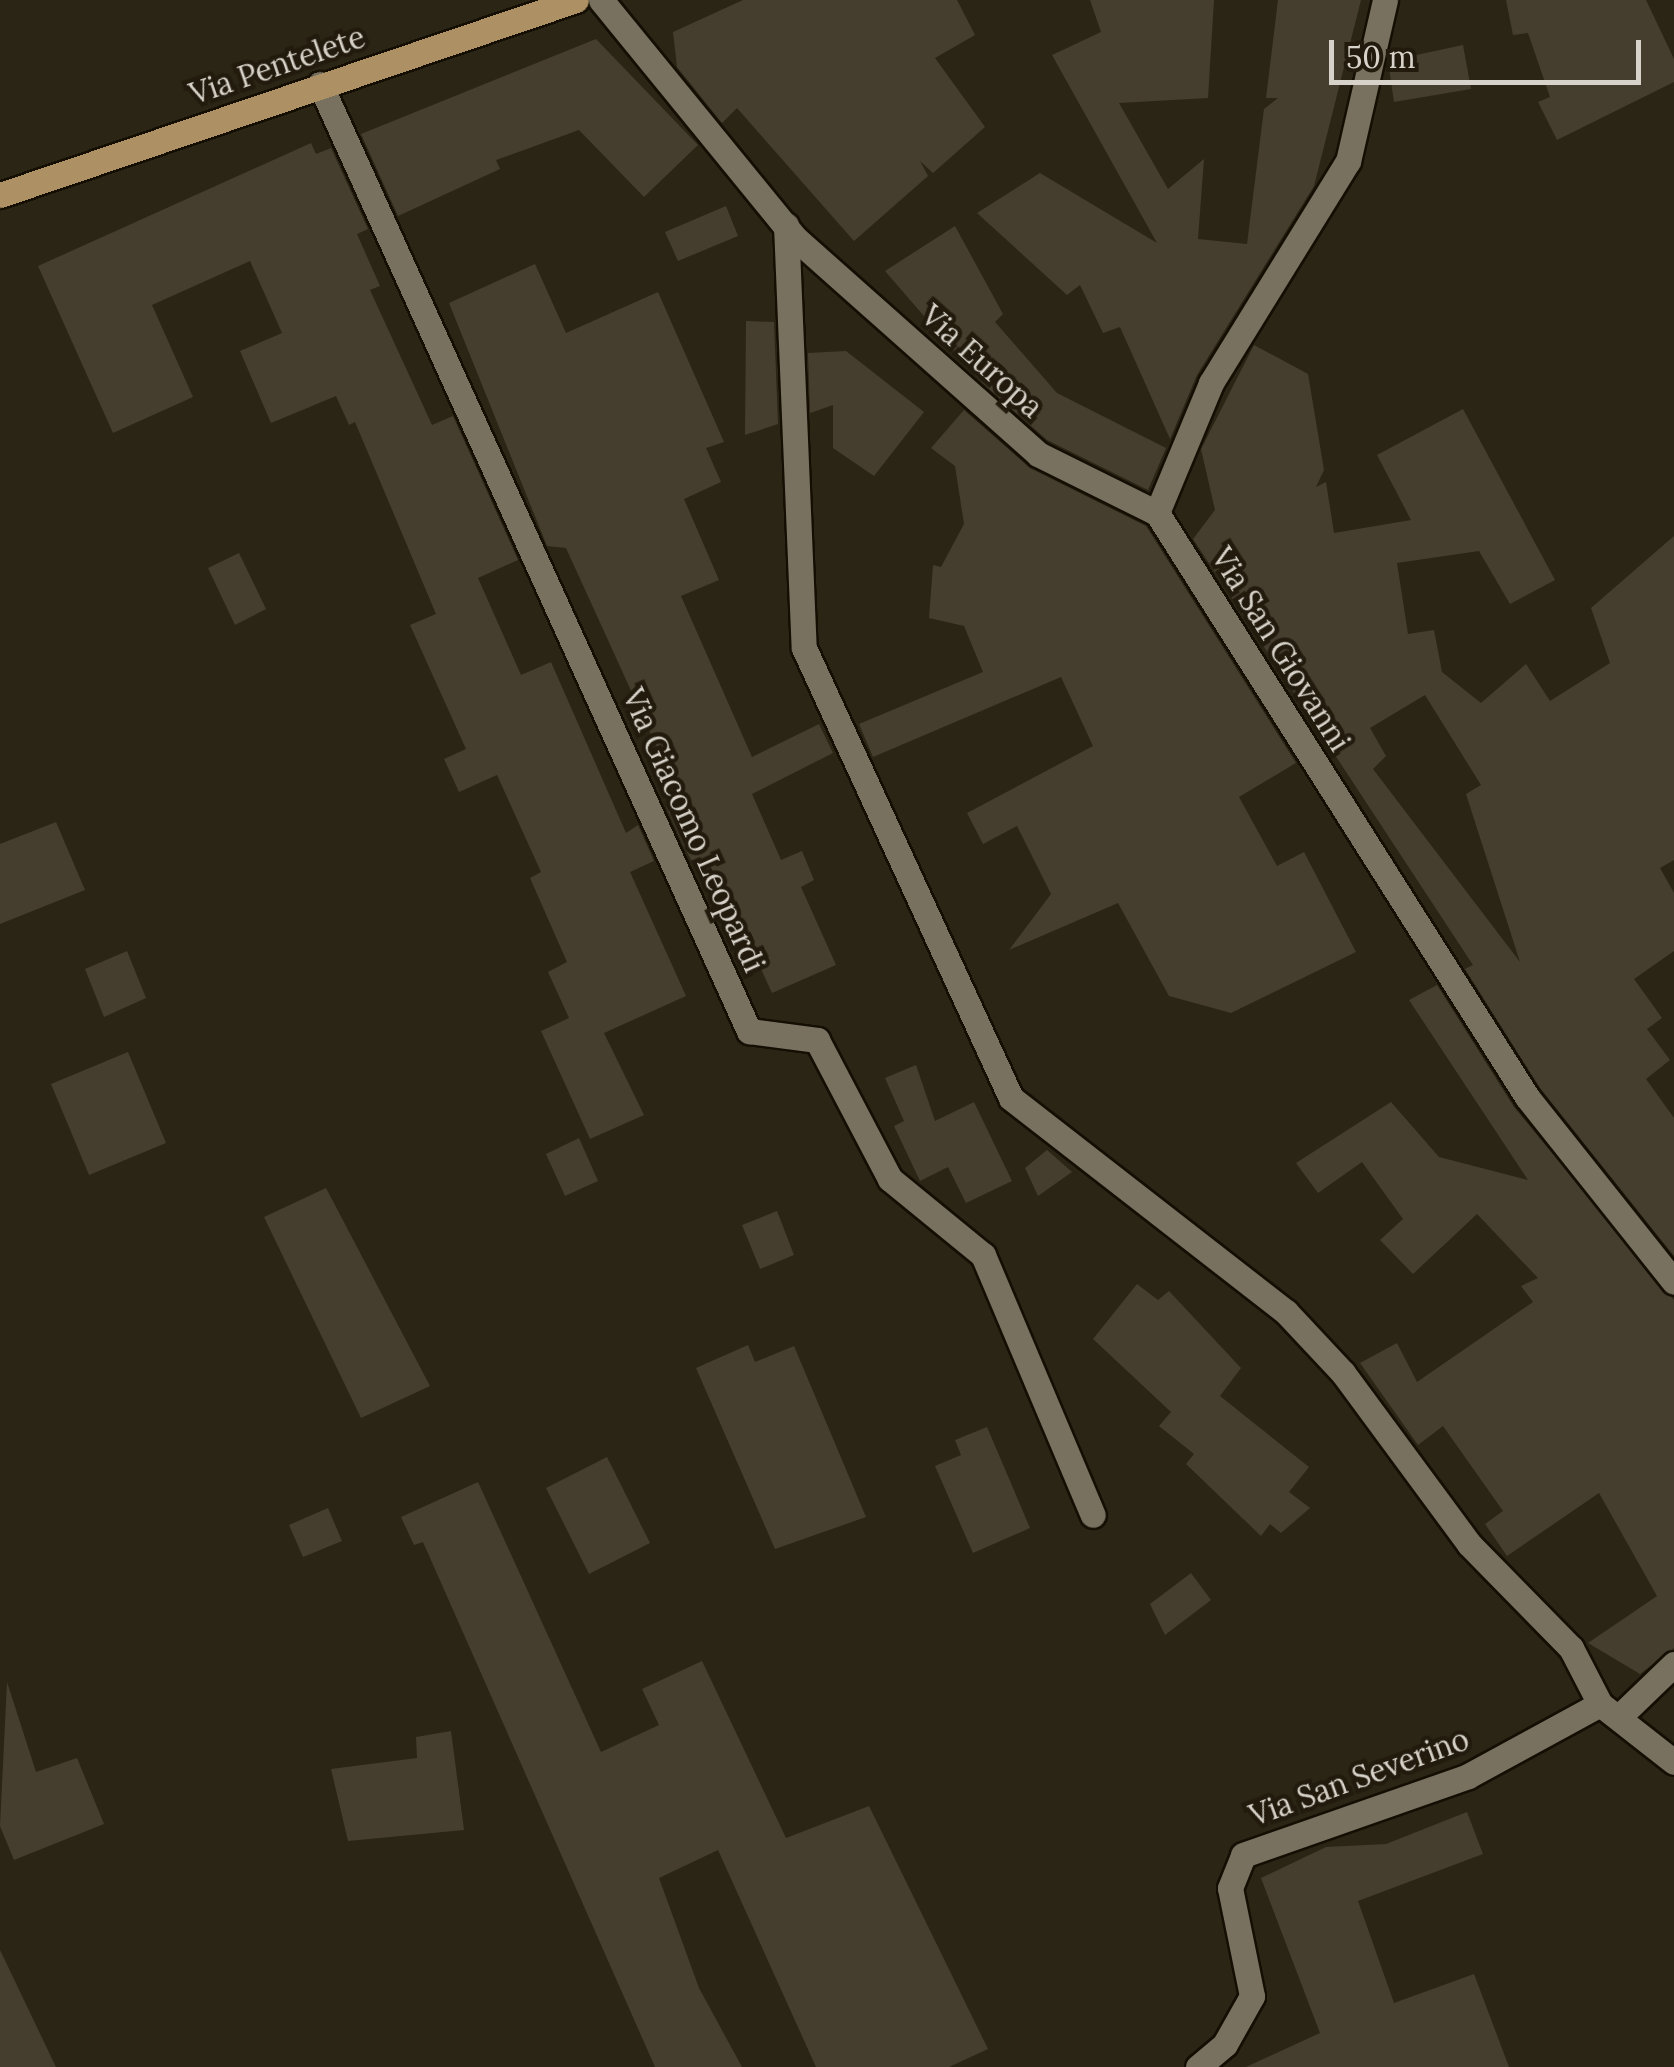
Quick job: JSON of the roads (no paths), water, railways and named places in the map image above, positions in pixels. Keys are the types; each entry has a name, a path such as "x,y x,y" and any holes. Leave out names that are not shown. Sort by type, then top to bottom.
{"main road":[{"name":"Via Pentelete","path":"0,195 576,0"}],"street":[{"name":"Via Europa","path":"601,0 786,226 1038,454 1157,513"},
{"path":"1157,513 1211,384 1348,161 1385,0"},
{"name":"Via Giacomo Leopardi","path":"320,84 750,1031 817,1040 890,1179 983,1255 1094,1515"},
{"path":"786,226 804,648 1011,1098 1286,1312 1342,1372 1469,1544 1572,1648 1611,1709 1674,1762"},
{"name":"Via San Giovanni","path":"1157,513 1527,1097 1674,1282"},
{"path":"1611,1709 1674,1664"},
{"name":"Via San Severino","path":"1198,2067 1226,2044 1252,1996 1230,1888 1242,1855 1468,1776 1611,1709"}]}
